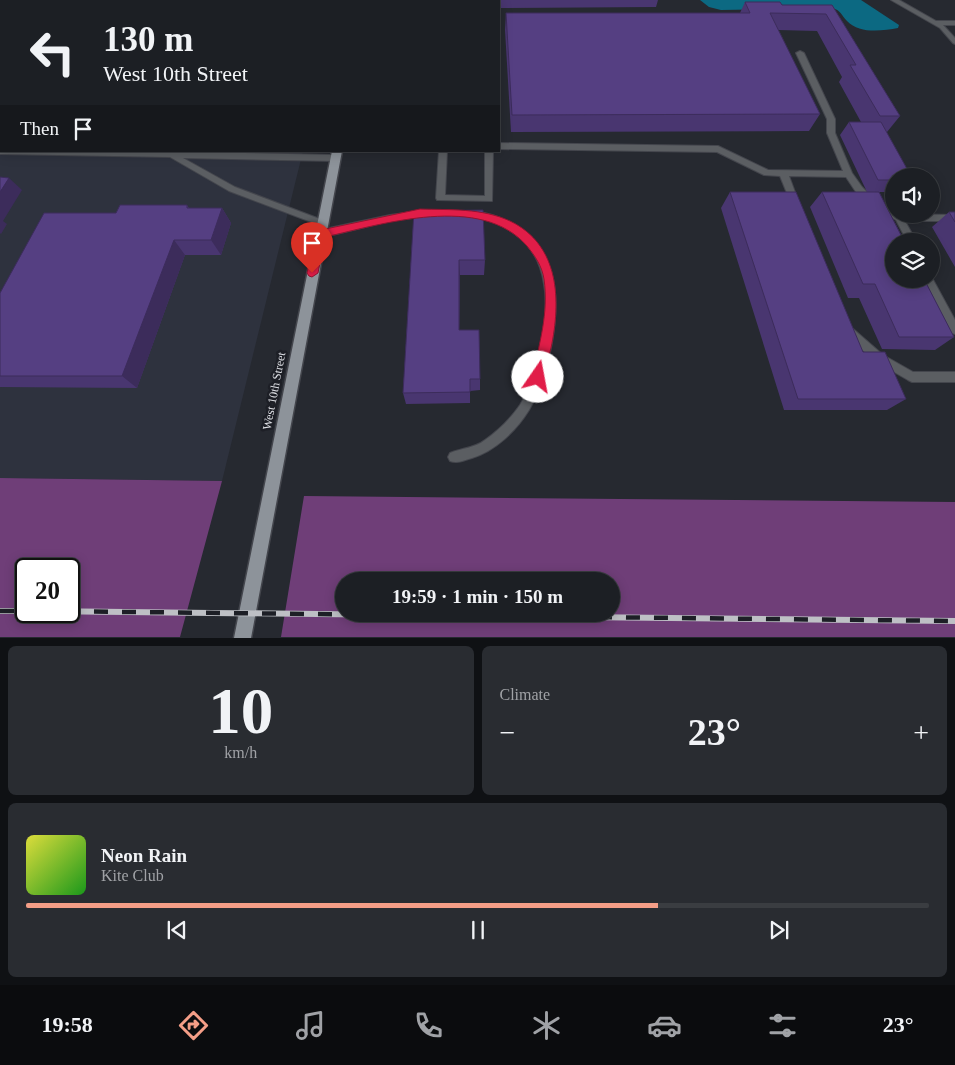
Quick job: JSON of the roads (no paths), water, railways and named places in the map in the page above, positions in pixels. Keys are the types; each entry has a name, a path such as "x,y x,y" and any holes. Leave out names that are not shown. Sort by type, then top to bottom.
{"main road":[{"name":"West 10th Street","path":"242,638 336,154"}],"lane":[{"path":"894,0 945,29 955,42"},
{"path":"936,23 955,23"},
{"path":"800,53 831,120 831,133 848,174 862,195 885,211"},
{"path":"500,146 718,149 767,173 848,174"},
{"path":"34,152 171,156 336,154"},
{"path":"443,152 440,198 489,199 489,152"},
{"path":"171,156 232,189 321,228 420,213 438,213"},
{"path":"783,174 798,210"},
{"path":"454,458 486,447 520,414 538,377 550,322 550,279 541,256 525,237 507,224 480,215 464,214"},
{"path":"940,218 955,218"},
{"path":"934,288 955,330"},
{"path":"842,320 845,329 879,358 912,377 955,377"}],"water":[{"path":"700,0 861,0 899,25 898,28 871,31 852,25 839,11 832,8 721,10 709,7"}],"railway":[{"path":"0,611 15,611"},
{"path":"80,611 955,621"}]}
